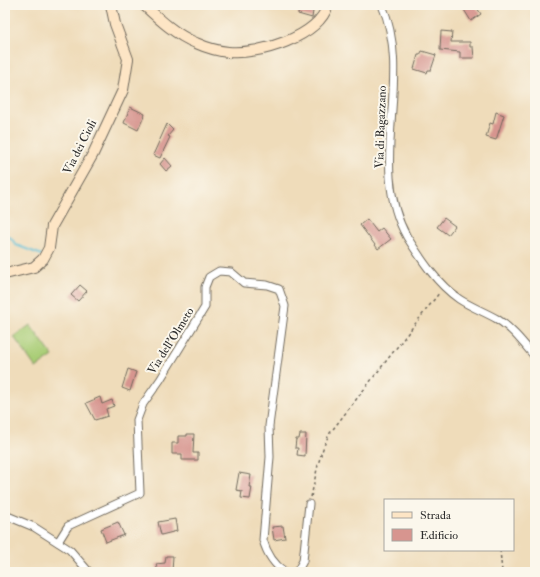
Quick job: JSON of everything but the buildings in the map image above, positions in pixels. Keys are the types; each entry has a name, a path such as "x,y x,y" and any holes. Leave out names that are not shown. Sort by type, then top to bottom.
{"street":[{"name":"Via dei Cioli","path":"5,274 34,267 43,259 49,248 52,226 93,154 123,90 128,59 115,24 111,5"},
{"path":"144,5 165,24 196,43 229,52 260,49 302,34 315,25 324,16 328,5"},
{"name":"Via di Bagazzano","path":"382,5 390,24 393,61 394,96 389,162 392,197 398,217 407,236 427,267 444,287 459,300 498,320 523,342 535,357"},
{"name":"Via dell'Olmeto","path":"58,542 68,526 140,493 137,420 143,404 206,307 205,287 209,277 219,271 231,272 244,283 267,285 279,289 285,306 269,426 270,457 263,540 270,557 277,566 285,572"},
{"path":"297,572 303,561 309,504"},
{"path":"5,515 34,527 70,550 89,572"}],"path":[{"path":"309,504 318,464 324,445 330,433 444,287"},
{"path":"500,551 502,572"}],"green space":[{"path":"30,325 53,356 36,368 14,337"}],"waterway":[{"path":"5,235 11,238 16,245 42,255"}]}
